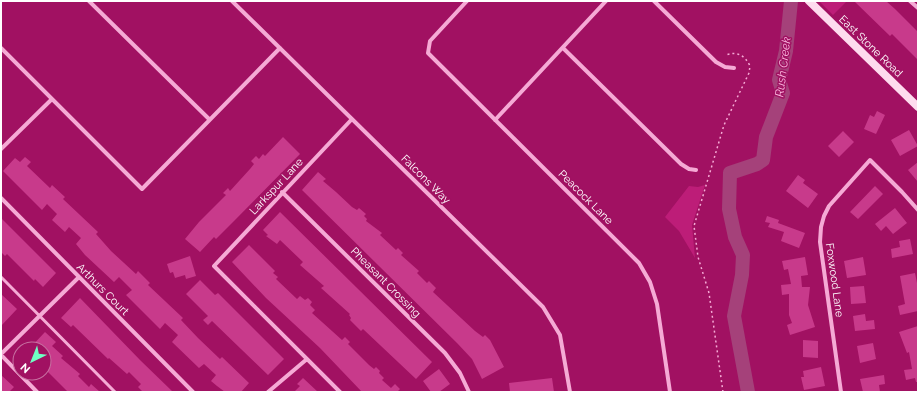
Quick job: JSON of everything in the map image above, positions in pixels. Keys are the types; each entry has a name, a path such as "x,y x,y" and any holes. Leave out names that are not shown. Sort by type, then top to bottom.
{"main road":[{"name":"East Stone Road","path":"809,1 918,107"}],"street":[{"path":"89,1 209,120"},
{"name":"Falcons Way","path":"232,1 543,307 560,336 570,392"},
{"name":"Peacock Lane","path":"467,1 430,41 428,49 431,57 633,256 645,271 657,304 670,392"},
{"path":"495,120 606,1"},
{"path":"654,1 716,62 725,67 734,68"},
{"path":"910,1 918,8"},
{"path":"1,48 142,190 280,48"},
{"path":"562,48 681,164 689,169 696,170"},
{"path":"1,149 52,99"},
{"name":"Larkspur Lane","path":"307,359 214,266 352,119"},
{"name":"Foxwood Lane","path":"841,392 820,242 824,216 829,206 870,160 918,210"},
{"name":"Pheasant Crossing","path":"282,192 445,353 460,373 469,392"},
{"name":"Arthurs Court","path":"1,198 192,392"},
{"path":"37,392 1,355 79,277"},
{"path":"268,392 307,359 340,392"}],"lane":[{"path":"1,277 115,392"}],"path":[{"path":"723,392 710,293 698,257 694,226 724,125 750,69 748,62 741,55 733,53 726,55"}],"shaded area":[{"path":"819,1 847,1 833,15"},
{"path":"705,185 692,225 695,258 679,231 665,217 689,186 698,187"}],"building":[{"path":"854,1 886,1 895,9 918,32 918,60 892,34 890,36"},
{"path":"877,111 885,115 876,134 864,129 870,115 874,117"},
{"path":"909,130 918,146 900,156 891,140"},
{"path":"843,131 854,142 839,157 828,146"},
{"path":"283,137 300,154 216,239 214,237 200,252 185,239 199,222 226,195 223,193 228,188 230,191 250,169 254,164 251,161 256,156 259,159 263,154 265,156"},
{"path":"25,157 31,162 27,166 50,188 52,185 65,197 63,199 98,232 96,234 111,251 136,274 138,271 150,283 148,285 183,318 181,320 198,338 220,359 222,357 249,383 241,392 225,392 211,381 216,375 204,364 199,368 172,342 178,335 165,323 160,329 126,295 132,290 119,277 114,282 85,255 76,244 81,238 69,227 65,232 52,220 57,214 47,204 42,210 3,171 15,158 20,162"},
{"path":"918,162 918,182 908,170"},
{"path":"318,172 326,179 323,181 352,207 357,210 359,208 366,214 364,216 367,219 366,221 382,233 380,235 396,250 398,248 403,253 401,255 419,271 417,273 427,283 429,281 436,288 433,292 475,331 483,337 485,335 490,340 504,367 482,379 472,359 457,343 302,190"},
{"path":"798,175 805,180 803,183 818,194 808,208 786,191"},
{"path":"875,186 883,194 858,219 850,212"},
{"path":"895,208 907,223 893,234 886,226 881,231 875,224"},
{"path":"280,212 432,362 416,379 363,329 361,331 350,320 350,314 321,288 324,286 300,265 303,262 280,240 277,244 266,236 268,235 263,230"},
{"path":"767,216 779,220 778,223 805,233 799,248 781,241 784,232 768,227 770,223 765,222"},
{"path":"1,218 56,273 43,287 35,279 34,281 7,254 5,256 1,252"},
{"path":"910,239 913,254 892,258 891,249 900,247 899,241"},
{"path":"249,245 275,271 273,273 278,277 276,279 297,299 300,296 305,300 308,298 312,302 310,305 315,310 312,313 342,340 345,337 350,342 348,344 369,365 374,369 376,367 380,371 379,373 384,378 382,380 391,388 395,384 400,389 397,392 362,392 320,348 266,298 232,262"},
{"path":"190,256 196,276 186,279 185,275 175,278 173,272 170,273 167,264"},
{"path":"805,257 808,275 801,276 802,287 810,287 808,305 815,327 790,335 787,325 792,323 789,315 789,294 782,295 781,285 791,284 788,269 784,270 782,261"},
{"path":"863,257 866,275 847,278 844,261"},
{"path":"915,273 918,288 918,311 900,315 898,306 905,304 900,276"},
{"path":"200,280 215,295 218,293 284,359 268,375 212,321 208,325 203,320 208,316 186,294"},
{"path":"864,286 866,303 851,304 850,287"},
{"path":"1,294 17,309 1,326"},
{"path":"80,298 173,392 143,392 138,387 141,384 129,372 127,374 109,358 108,359 73,325 71,327 61,318"},
{"path":"865,314 866,321 874,320 875,329 855,331 853,316"},
{"path":"918,326 918,382 916,382 915,378 906,380 904,370 912,369 909,352 907,353 899,332"},
{"path":"45,332 56,342 52,346 52,341 37,341"},
{"path":"803,340 818,341 818,358 803,357"},
{"path":"873,343 876,359 860,363 857,346"},
{"path":"52,346 63,356 61,358 80,374 78,376 89,387 91,384 100,392 68,392 52,376"},
{"path":"821,367 825,386 804,390 801,377 804,377 803,371"},
{"path":"439,369 450,384 439,392 431,392 423,381"},
{"path":"1,375 14,387 9,392 1,392"},
{"path":"884,375 885,384 879,385 880,392 863,392 860,379"},
{"path":"303,378 318,392 294,392 300,386 297,384"},
{"path":"552,378 554,392 510,392 509,383"}],"waterway":[{"name":"Rush Creek","path":"748,392 734,316 742,275 743,255 735,237 729,209 730,173 757,164 763,160 766,137 783,93 779,80 786,51 791,1"}]}
